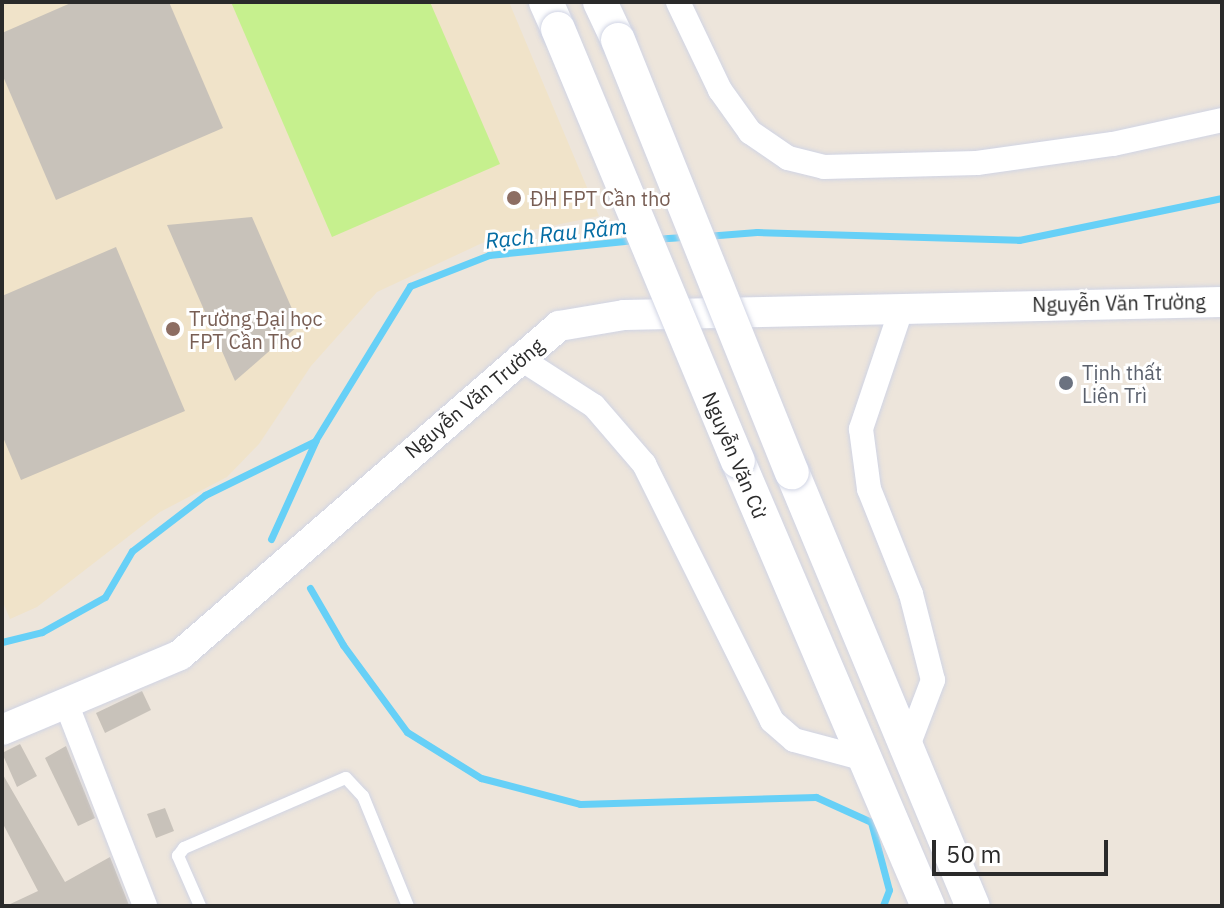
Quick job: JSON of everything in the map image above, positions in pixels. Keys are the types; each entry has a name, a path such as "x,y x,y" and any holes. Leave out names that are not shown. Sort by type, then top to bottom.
{"main road":[{"path":"600,2 906,751 973,906"},
{"name":"Nguyễn Văn Cừ","path":"552,15 928,906"}],"street":[{"path":"678,2 720,90 750,132 788,158 824,167 977,163 1113,144 1222,120"},
{"name":"Nguyễn Văn Trường","path":"2,730 180,655 518,357 559,326 624,315 1222,302"},
{"path":"902,307 861,429 869,489 911,594 933,680 906,751"},
{"path":"518,357 594,406 644,464 772,721 794,740 865,759"},
{"path":"66,703 145,906"}],"lane":[{"path":"200,906 178,856 184,848 346,778 363,796 408,906"}],"shaded area":[{"name":"Trường Đại học FPT Cần Thơ","path":"2,2 509,2 599,216 493,238 377,292 311,366 259,444 227,477 160,512 37,607 10,619 2,600"}],"green space":[{"path":"231,2 430,2 500,164 332,237"}],"building":[{"path":"73,2 169,2 223,128 56,200 2,74 2,33"},
{"path":"252,217 299,325 235,381 167,225"},
{"path":"116,247 185,411 21,480 2,435 2,296"},
{"path":"142,691 151,710 105,733 96,713"},
{"path":"20,744 37,776 17,787 2,753"},
{"path":"66,746 95,818 78,826 45,758"},
{"path":"2,773 65,882 110,857 129,905 6,906 38,891 2,822"},
{"path":"165,808 174,831 156,838 147,814"}],"waterway":[{"name":"Rạch Rau Răm","path":"706,236 757,232 1019,240 1222,198"},
{"name":"Rạch Rau Răm","path":"654,239 686,237"},
{"name":"Rạch Rau Răm","path":"2,642 42,632 105,597 132,551 205,495 315,441 410,286 489,255 634,240"},
{"path":"271,539 315,442"},
{"path":"310,588 343,645 407,732 481,778 580,804 816,797 871,822 889,890 883,906"}],"place":[{"name":"ĐH FPT Cần thơ","path":"514,198"},
{"name":"Trường Đại học FPT Cần Thơ","path":"173,329"},
{"name":"Tịnh thất Liên Trì","path":"1066,383"}]}
